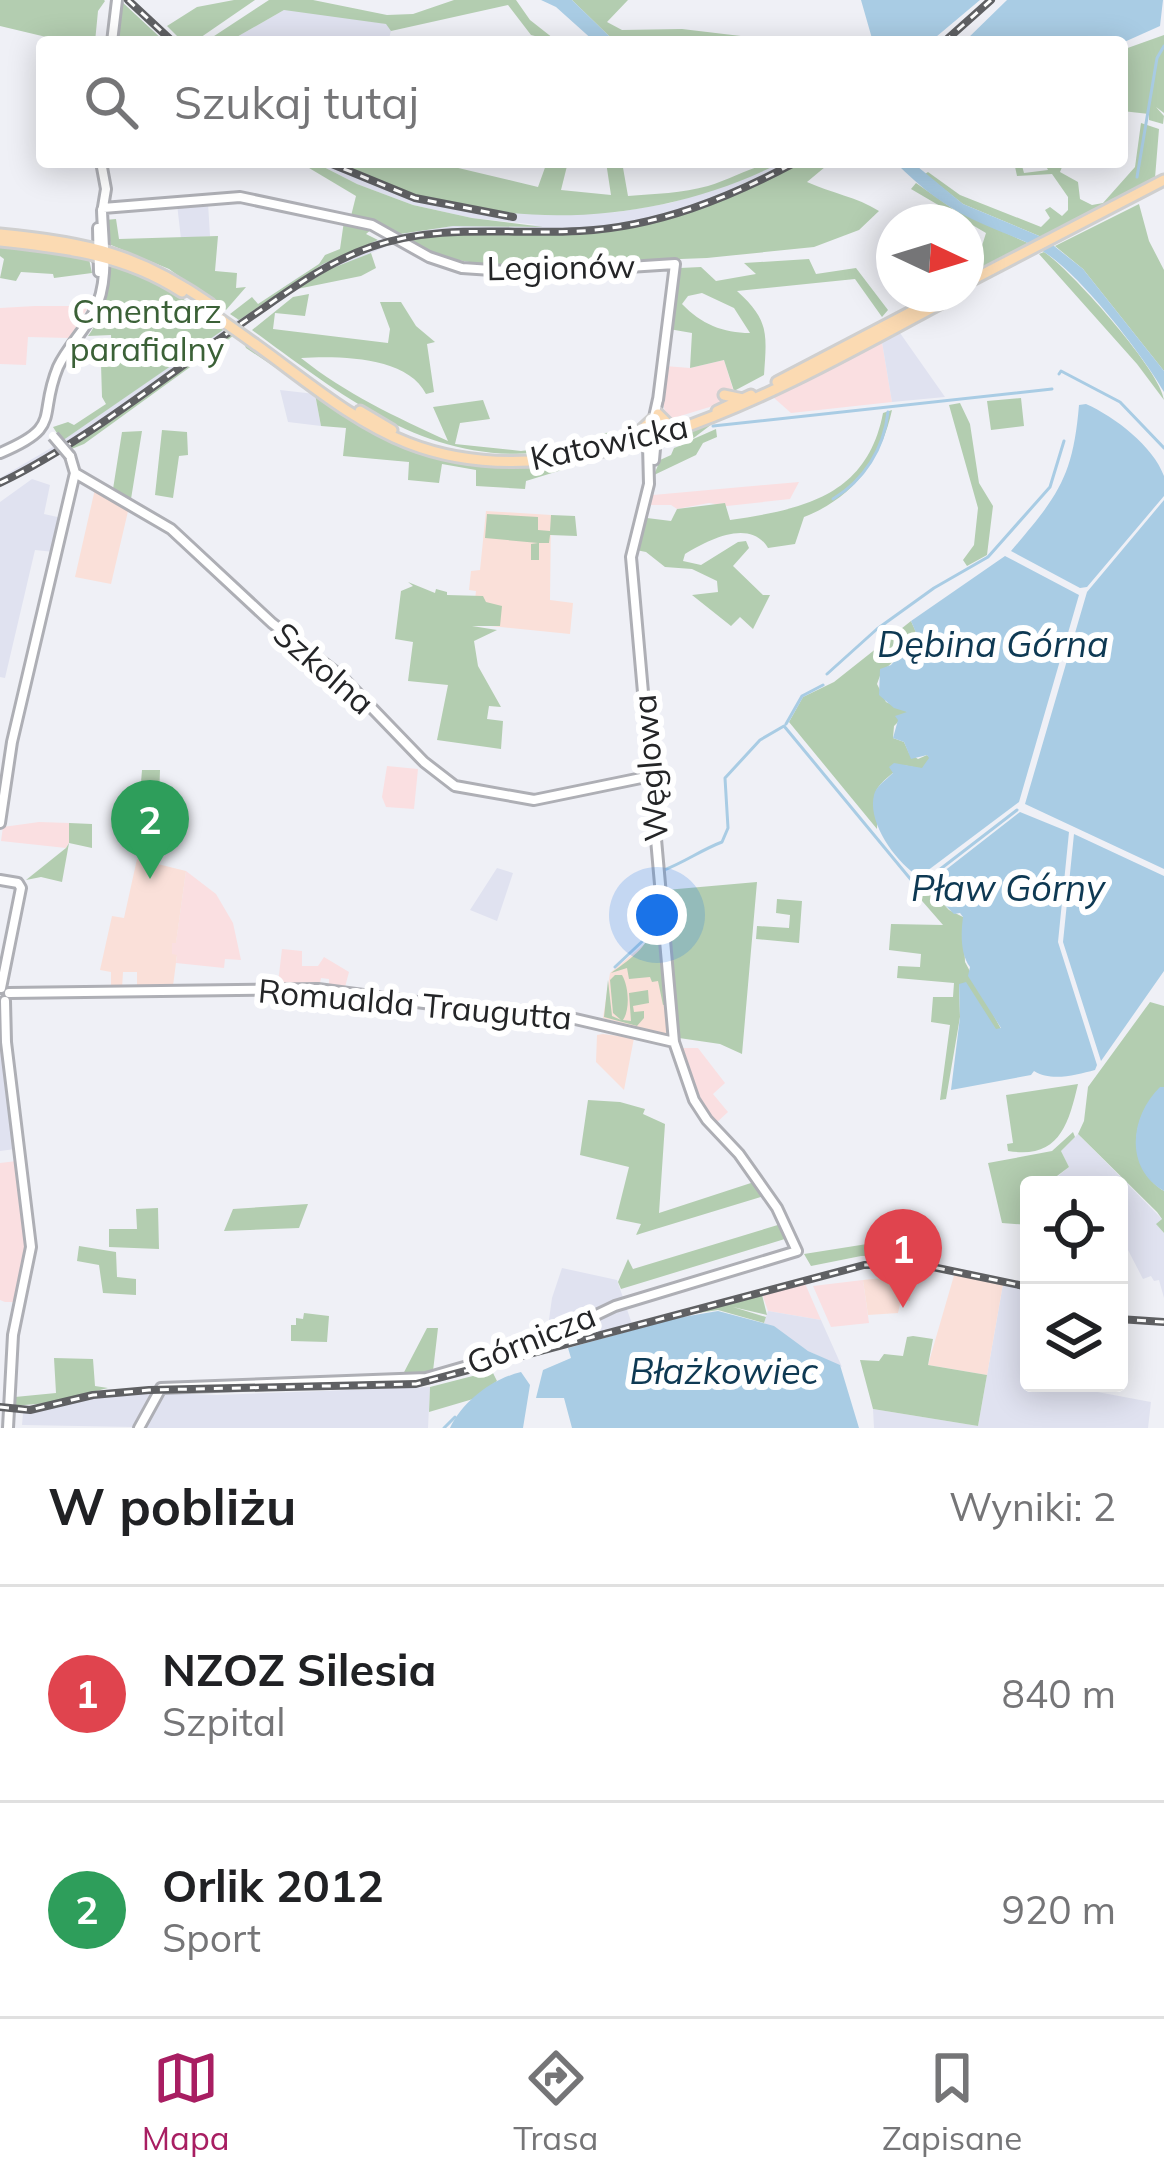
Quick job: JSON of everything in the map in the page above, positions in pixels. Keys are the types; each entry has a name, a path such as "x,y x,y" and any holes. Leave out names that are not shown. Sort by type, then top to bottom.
{"main road":[{"name":"Katowicka","path":"984,278 1164,184"},
{"name":"Katowicka","path":"0,237 100,248 208,307"},
{"name":"Katowicka","path":"0,237 84,244 152,266 367,416 437,447 493,456 542,455 732,412 921,312"},
{"path":"103,272 117,260"},
{"name":"Katowicka","path":"655,430 743,399 910,312"},
{"path":"826,373 836,358"},
{"path":"770,392 784,395"},
{"path":"724,395 743,399"}],"street":[{"path":"113,36 117,0"},
{"path":"100,293 106,189 101,168"},
{"path":"106,189 120,206"},
{"name":"Legionów","path":"102,209 240,197 360,221 446,264 536,273 675,264"},
{"path":"0,453 44,426 58,368 92,315 103,272 102,209"},
{"name":"Węglowa","path":"675,264 651,466 632,557 674,1042 694,1100 767,1194 797,1251"},
{"path":"0,824 12,742 74,473 70,456 44,426"},
{"name":"Szkolna","path":"74,473 171,529 272,623 343,677 428,766 455,786 469,792 542,800 651,776"},
{"path":"0,880 18,883 21,888 5,974 5,1020 31,1247 16,1314 8,1428"},
{"name":"Romualda Traugutta","path":"5,995 311,988 558,1015 674,1042"},
{"name":"Górnicza","path":"139,1428 161,1388 426,1378 523,1349 615,1306 797,1251"}],"shaded area":[{"path":"284,10 387,24 391,31 390,36 238,36"},
{"path":"326,168 347,168 393,188 450,204 492,212 559,215 670,203 767,168 788,168 699,209 632,228 585,234 464,233 407,240 400,234 453,226 539,225 413,205"},
{"path":"208,203 210,236 181,239 177,204"},
{"path":"389,236 396,242 314,278 52,457 0,486 0,478 56,445 297,278"},
{"path":"89,306 69,338 28,337 26,365 0,364 0,308"},
{"path":"900,333 945,397 892,402 882,342"},
{"path":"882,342 892,402 791,413 773,397"},
{"path":"724,360 736,399 667,420 662,399 665,366 690,368"},
{"path":"280,390 315,394 321,426 288,422"},
{"path":"32,479 50,485 44,514 62,518 54,552 35,550 5,678 0,677 0,502"},
{"path":"799,482 790,499 677,509 650,505 653,495"},
{"path":"95,489 129,507 111,584 75,577"},
{"path":"486,511 551,515 550,600 573,603 570,634 472,624 476,591 469,590 471,571 480,570"},
{"path":"387,766 418,769 414,809 386,807 382,797"},
{"path":"69,823 66,848 1,841 3,827"},
{"path":"137,859 186,871 176,943 172,943 172,954 177,955 173,986 137,987 137,972 123,972 122,989 111,988 111,972 100,970 112,916 124,918"},
{"path":"497,868 513,873 497,921 470,910"},
{"path":"186,871 216,894 233,923 241,960 225,959 224,968 176,963 177,956 171,955"},
{"path":"661,930 670,1032 603,1018 610,973"},
{"path":"282,949 302,951 302,966 318,966 324,957 349,972 345,987 329,985 329,979 321,978 320,983 278,983"},
{"path":"597,1035 634,1038 624,1090 596,1062"},
{"path":"0,1045 4,1045 15,1149 0,1151"},
{"path":"683,1048 698,1048 725,1083 713,1094 728,1112 715,1124 692,1087"},
{"path":"1078,1134 1120,1176 1058,1176 1069,1167 1061,1151"},
{"path":"17,1161 28,1248 16,1302 5,1302 0,1300 0,1163"},
{"path":"1128,1185 1162,1219 1157,1225 1164,1233 1164,1298 1159,1280 1143,1279 1128,1250"},
{"path":"562,1268 617,1280 632,1324 545,1348"},
{"path":"955,1272 1003,1284 987,1375 928,1365"},
{"path":"902,1276 911,1282 910,1301 901,1300 898,1313 868,1315 863,1280"},
{"path":"803,1279 821,1320 768,1311 761,1291"},
{"path":"863,1280 869,1323 831,1327 813,1286"},
{"path":"1003,1284 1020,1288 1020,1392 1097,1392 1151,1402 1148,1428 874,1428 873,1409 978,1426"},
{"path":"768,1311 821,1320 842,1367 764,1323"},
{"path":"430,1387 428,1428 146,1428 164,1393"},
{"path":"152,1393 135,1427 22,1425 23,1413 103,1396"}],"green space":[{"path":"0,0 105,1 98,11 96,36 42,36 0,26"},
{"path":"120,0 159,36 116,36"},
{"path":"255,0 203,36 177,36 167,26 197,7"},
{"path":"269,0 313,0 387,15 413,14 454,0 516,0 530,20 550,36 531,35 508,5 391,31 386,24 284,10 238,36 214,36"},
{"path":"572,0 628,0 607,22 622,30 682,29 741,36 609,36"},
{"path":"1164,35 1164,113 1156,107 1164,116 1163,124 1149,120 1149,114 1128,112 1128,48"},
{"path":"1141,123 1159,129 1155,178 1044,238 984,213 984,204 1041,227 1050,218 1045,210 1050,207 1062,216 1068,210 1068,197 1052,174 1017,176 1015,168 1023,168 1024,173 1062,168 1060,172 1078,182 1080,199 1092,205 1103,203 1135,167"},
{"path":"309,168 326,168 413,205 543,227 453,226 400,234 351,216 356,196"},
{"path":"347,168 458,168 538,187 545,168 566,168 561,190 611,195 607,168 623,168 628,196 698,188 768,168 672,202 558,215 443,202"},
{"path":"788,168 824,168 807,182 876,209 859,230 814,247 707,258 492,266 435,256 407,240 472,234 583,234 668,219"},
{"path":"928,172 960,195 983,204 963,204 925,174"},
{"path":"916,183 946,204 937,204 911,189"},
{"path":"1139,204 1149,241 1164,270 1164,371 1083,269 1055,246"},
{"path":"116,219 119,239 218,236 215,271 237,273 236,288 246,287 226,310 169,269 111,245 105,220"},
{"path":"344,221 374,227 366,234 378,240 323,264 239,320 230,314 252,297 258,304 340,249"},
{"path":"984,223 1030,244 984,269"},
{"path":"0,244 74,253 93,259 97,271 89,259 92,273 54,278 53,274 21,272 16,281 0,278 4,259"},
{"path":"1044,252 1113,322 1148,367 1164,400 1039,254"},
{"path":"371,253 376,268 361,276 297,289 330,269"},
{"path":"809,259 816,274 856,268 876,294 876,309 855,279 737,291 760,319 766,348 764,375 734,391 724,360 690,368 692,333 669,329 680,268 701,267 716,281 756,274 744,263","holes":["702,293 734,308 750,333 713,326 682,304 688,296"]},
{"name":"Cmentarz parafialny","path":"112,264 157,281 226,328 62,441 53,427 74,425 106,404 101,364 112,362 111,335 88,336"},
{"path":"309,294 305,316 275,313 273,329 388,343 390,329 380,302 401,302 416,326 435,342 427,344 434,392 426,394 417,381 388,365 352,358 301,358 354,394 448,441 433,407 483,400 490,419 460,423 455,444 521,451 635,431 535,453 494,453 455,446 418,434 350,399 252,330 293,297"},
{"path":"234,331 84,444 69,450 67,447"},
{"path":"242,339 372,428 442,457 524,467 643,445 526,481 525,489 476,486 476,470 442,464 439,483 408,480 409,462 343,456 346,428 321,426 315,394 246,348"},
{"path":"1021,398 1024,426 991,430 987,401"},
{"path":"960,403 970,424 979,483 993,506 987,555 967,566 963,560 974,545 978,508 949,405"},
{"path":"892,410 880,445 862,475 837,499 804,517 795,544 768,548 751,534 728,534 685,554 683,561 701,565 746,541 749,548 733,566 763,595 770,595 753,629 740,617 731,626 692,595 718,592 717,581 692,569 665,567 636,550 647,518 671,521 677,509 725,503 730,520 783,510 828,494 863,463 883,413"},
{"path":"712,424 691,440 716,429 717,437 703,443 696,455 654,475 660,460 690,442 660,446 663,440"},
{"path":"162,430 187,432 188,455 179,456 173,498 155,495"},
{"path":"142,431 131,499 113,489 122,432"},
{"path":"487,514 538,517 538,530 550,531 551,515 575,516 577,536 550,535 549,543 539,543 539,560 531,560 531,544 538,543 485,538"},
{"path":"408,582 435,593 436,589 447,595 483,596 486,602 502,606 500,626 472,626 497,630 474,641 478,666 501,707 489,706 487,719 503,721 501,749 437,740 448,685 408,681 413,642 395,639 401,591 413,586"},
{"path":"911,621 927,657 902,653 881,673 877,684 886,702 908,712 894,726 893,738 904,742 918,759 930,758 923,769 903,765 882,782 876,793 877,829 789,722 803,697 834,682"},
{"path":"142,770 160,770 157,859 135,855"},
{"path":"69,823 92,824 92,848 69,843"},
{"path":"69,843 62,882 41,877 26,880 66,848"},
{"path":"757,882 742,1054 720,1044 679,1038 666,890"},
{"path":"925,886 936,890 949,910 963,917 965,962 1001,1029 996,1030 959,984 960,1017 946,1099 940,1100 950,1025 931,1022 933,997 953,997 954,983 897,978 898,966 920,967 921,954 889,950 891,924 943,925 916,894"},
{"path":"777,899 802,901 799,943 756,939 757,926 789,928 790,915 776,913"},
{"path":"655,916 659,916 667,1004 663,1005 658,981 629,979 627,968 611,973 646,943"},
{"path":"622,975 627,992 623,1020 631,1021 629,993 648,990 649,1003 633,1006 634,1012 644,1011 637,1026 604,1017 608,980 612,1016 621,1020 613,1013 610,980"},
{"path":"1150,1002 1164,1006 1164,1087 1144,1110 1137,1139 1142,1168 1164,1191 1164,1233 1156,1224 1162,1219 1128,1183 1128,1176 1121,1176 1078,1134 1088,1087"},
{"path":"1078,1084 1058,1137 1039,1150 1008,1151 1007,1144 1013,1143 1006,1095"},
{"path":"588,1100 645,1109 643,1114 665,1124 659,1213 754,1182 764,1196 636,1235 641,1224 616,1219 629,1167 580,1155"},
{"path":"1073,1132 1075,1137 1061,1151 1069,1167 1057,1176 1020,1176 1020,1224 1002,1223 988,1163 1052,1151"},
{"path":"308,1204 299,1228 224,1231 233,1209"},
{"path":"158,1208 159,1249 109,1247 109,1229 137,1229 136,1209"},
{"path":"781,1224 788,1238 621,1289 618,1282 628,1259 633,1269"},
{"path":"924,1242 925,1255 861,1256 811,1266 804,1254 867,1244"},
{"path":"79,1246 116,1252 117,1277 136,1279 136,1295 103,1293 99,1265 77,1261"},
{"path":"761,1291 767,1315 733,1307 766,1317 764,1323 718,1310 678,1316"},
{"path":"304,1313 329,1316 327,1342 291,1341 291,1325 296,1325 296,1318 303,1319"},
{"path":"427,1328 438,1328 433,1371 401,1378"},
{"path":"907,1337 933,1339 928,1365 987,1375 978,1426 873,1409 860,1360 879,1361 884,1354 903,1356"},
{"path":"54,1358 93,1359 95,1386 108,1388 13,1406 15,1397 56,1393"},
{"path":"492,1371 497,1381 473,1399 429,1412 430,1387"}],"water":[{"path":"541,0 572,0 609,36 588,36"},
{"path":"861,0 980,0 937,36 871,36"},
{"path":"1007,0 1163,0 1160,26 1128,40 1128,36 970,36"},
{"path":"901,168 919,168 963,204 945,204"},
{"path":"984,213 1044,238 1083,269 1164,371 1164,392 1110,316 1059,263 984,224"},
{"path":"1086,404 1142,443 1164,476 1164,496 1087,587 1080,588 1011,551 1060,485 1072,451 1079,405"},
{"path":"1164,500 1164,869 1025,804 1087,592"},
{"name":"Dębina Górna","path":"1005,556 1079,595 1019,802 919,877 893,852 875,818 874,795 893,773 889,767 894,763 922,768 929,758 911,759 904,742 893,738 895,716 907,712 879,695 880,669 901,653 926,656 911,621"},
{"name":"Pław Górny","path":"1020,812 1069,832 1058,942 1097,1065 1095,1070 1072,1075 1034,1071 951,1090 959,984 966,982 996,1029 1001,1028 968,976 963,917 935,895 936,890 925,886"},
{"path":"1074,834 1164,876 1164,971 1101,1061 1063,942"},
{"path":"1164,1087 1164,1191 1142,1169 1136,1140 1143,1112"},
{"name":"Błażkowiec","path":"718,1311 774,1326 808,1351 840,1365 859,1428 572,1428 564,1398 536,1398 543,1370 571,1358 568,1348"},
{"path":"521,1372 530,1385 523,1428 450,1428 480,1392"}],"waterway":[{"path":"1137,177 1157,58 1164,46"},
{"path":"1059,374 1120,402 1164,448"},
{"path":"713,426 1052,389"},
{"path":"833,499 871,462 888,412"},
{"path":"827,674 877,629 988,557 1050,487 1064,441"},
{"path":"786,724 802,696 823,685"},
{"path":"664,880 664,870 722,842 728,828 725,778 760,740 784,726 917,887 1017,810"},
{"path":"655,912 657,895"},
{"path":"615,967 649,935 654,917"},
{"path":"444,1428 455,1417"}],"railway":[{"path":"128,0 167,36"},
{"path":"951,36 991,0"},
{"path":"342,168 415,198 513,217"},
{"path":"0,483 96,427 295,287 355,253 422,235 580,231 637,224 719,199 784,168"},
{"path":"0,1407 30,1410 93,1395 149,1390 416,1384 864,1265 918,1264 1020,1285"},
{"path":"1128,1320 1164,1322"}],"place":[{"name":"Orlik 2012","path":"150,879"},
{"name":"NZOZ Silesia","path":"903,1308"}]}
